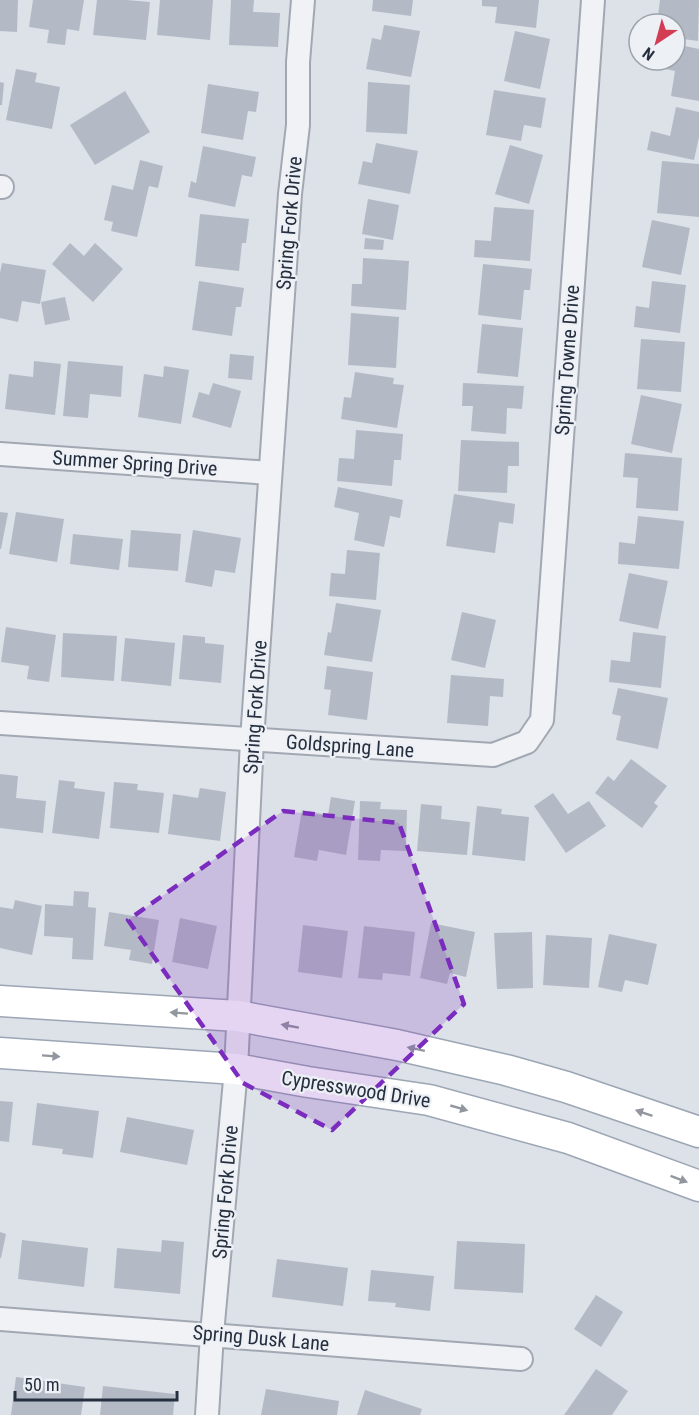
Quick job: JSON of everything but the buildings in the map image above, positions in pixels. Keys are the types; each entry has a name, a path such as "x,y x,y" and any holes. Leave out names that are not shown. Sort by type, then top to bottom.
{"main road":[{"path":"0,1001 238,1016 397,1045 506,1070 576,1090 699,1132"},
{"name":"Cypresswood Drive","path":"0,1053 236,1069 429,1100 568,1138 699,1186"}],"street":[{"name":"Spring Fork Drive","path":"207,1415 236,1069 252,740 290,194 298,124 298,62 303,0"},
{"name":"Spring Towne Drive","path":"542,720 593,0"},
{"name":"Summer Spring Drive","path":"0,454 270,473"},
{"name":"Goldspring Lane","path":"0,723 493,755 527,742 542,720"},
{"name":"Spring Dusk Lane","path":"0,1319 521,1359"}],"highlighted area":[{"path":"283,811 399,823 464,1004 332,1130 243,1083 128,920"}]}
